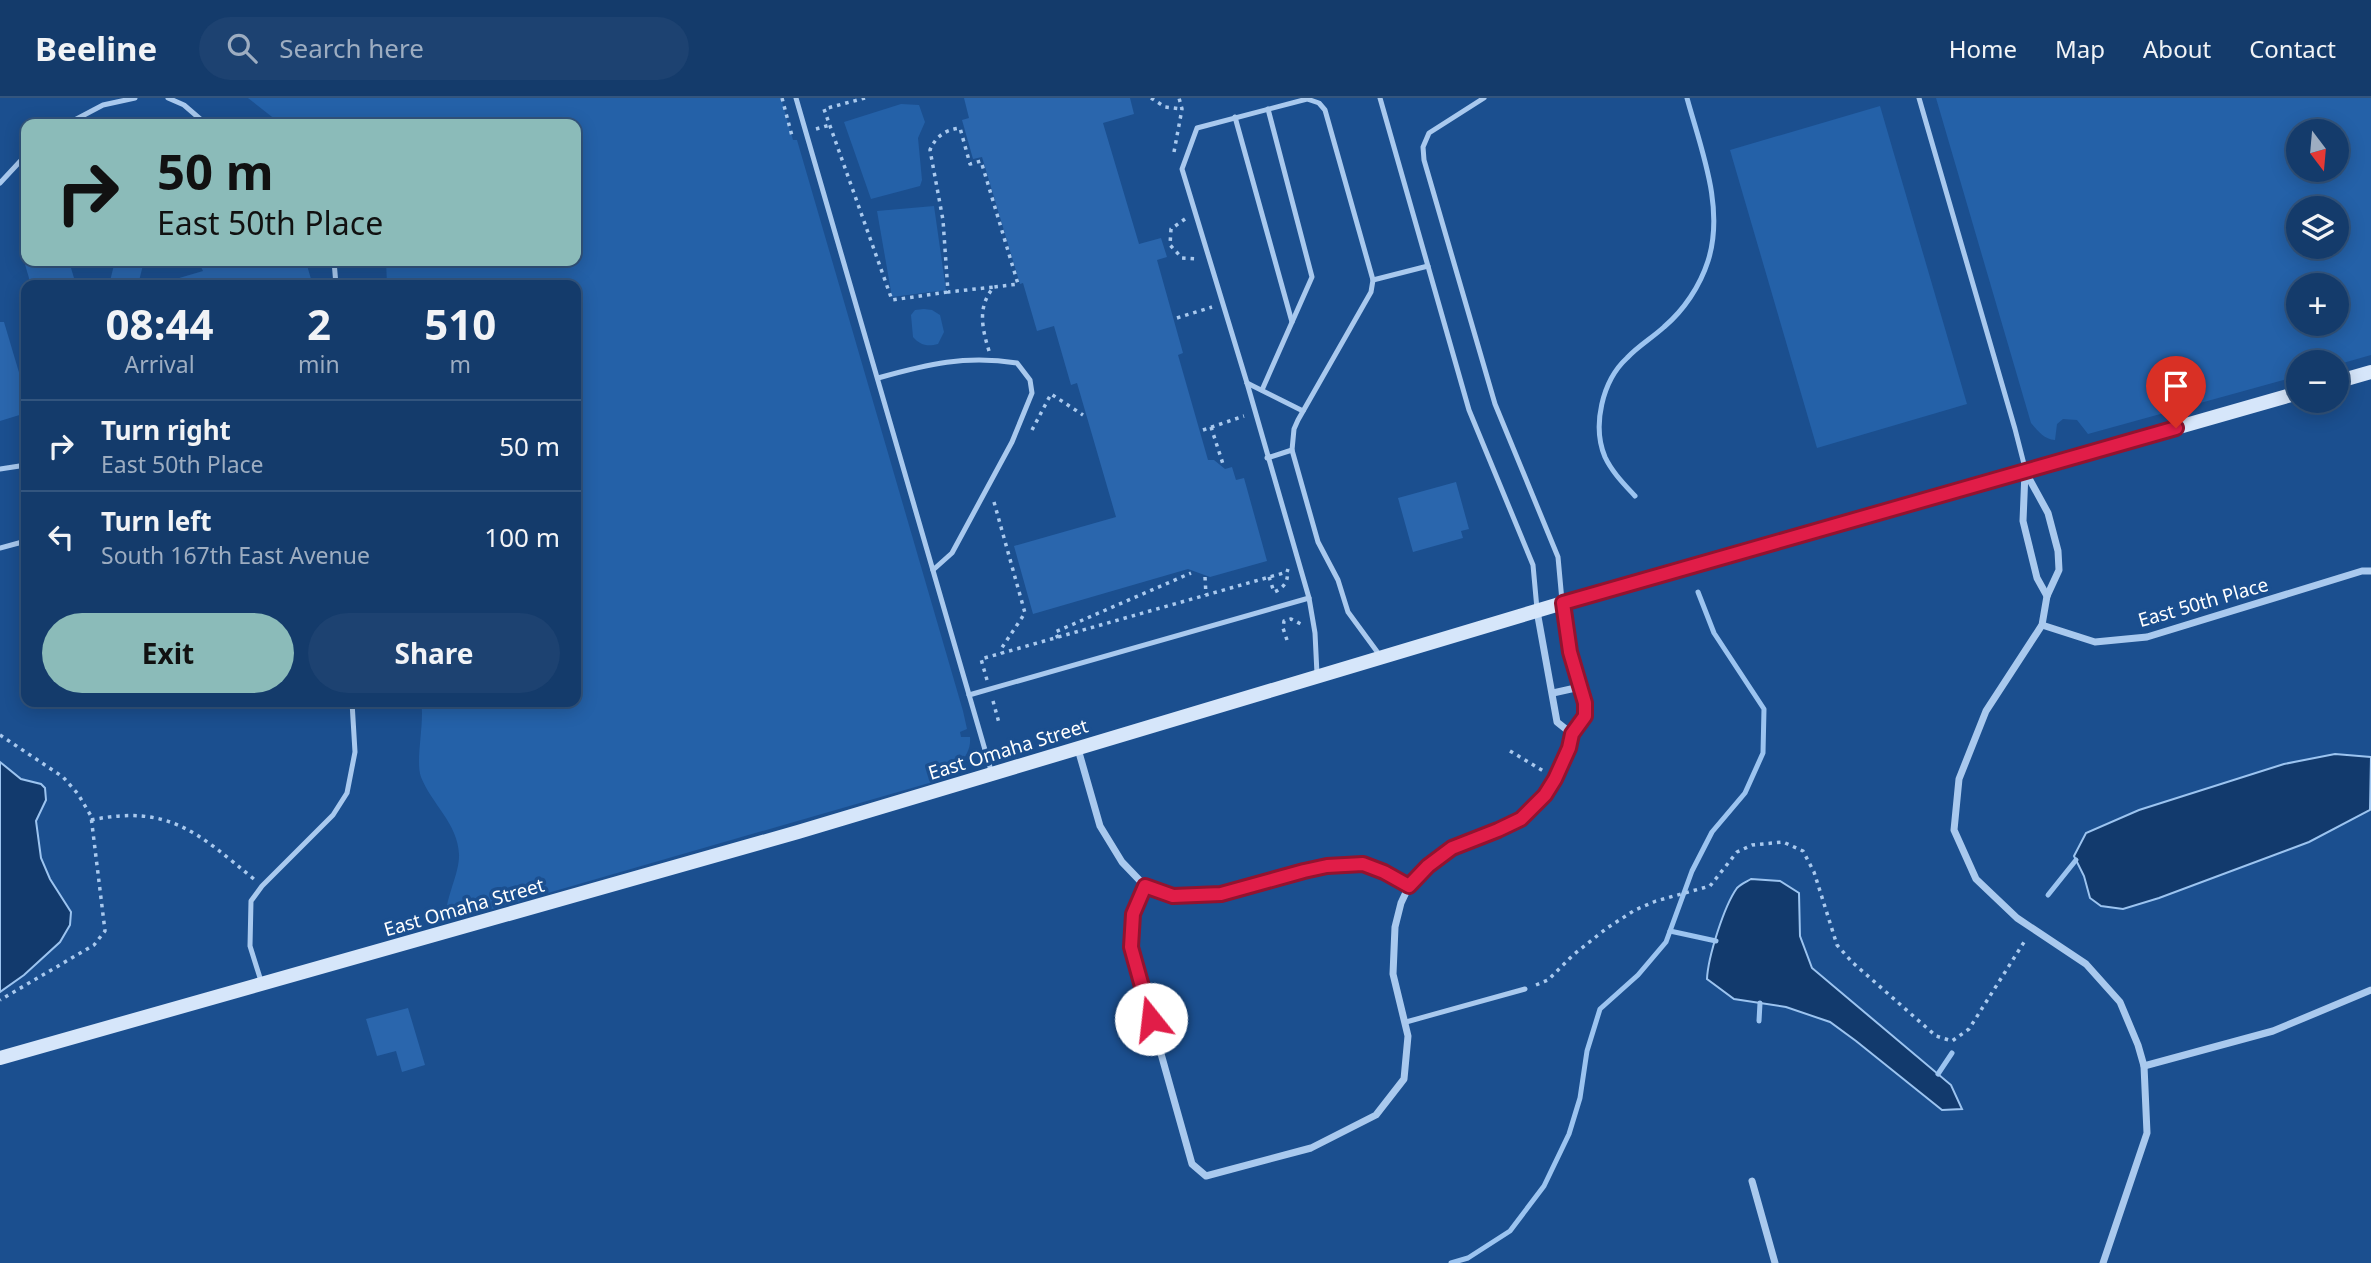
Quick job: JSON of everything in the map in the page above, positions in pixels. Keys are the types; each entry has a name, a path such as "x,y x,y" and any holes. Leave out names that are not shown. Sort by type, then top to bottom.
{"main road":[{"path":"2349,378 2371,372"},
{"name":"East Omaha Street","path":"0,1058 992,775 1563,603 2286,396"}],"street":[{"path":"2025,471 2023,521 2037,578 2047,596"},
{"path":"2025,471 2048,513 2058,551 2059,570 2047,596 2042,625 1986,711 1959,779 1954,830 1976,879 2017,918 2086,964 2120,1002 2138,1045 2144,1066 2147,1133 2103,1263"},
{"name":"East 50th Place","path":"2042,625 2095,642 2147,637 2362,571 2371,571"},
{"path":"1145,886 1133,914 1131,947 1192,1164 1206,1175 1311,1148 1376,1115 1404,1079 1408,1036 1394,974 1394,962 1395,927 1409,886 1428,866 1452,848 1521,819 1540,802 1567,755 1572,734 1585,716 1585,703 1570,652 1563,603"},
{"path":"1537,611 1557,722 1572,734"},
{"path":"1553,693 1580,687"},
{"path":"1078,748 1100,826 1122,862 1145,886 1173,896 1221,894 1292,873 1327,866 1363,864 1409,886"},
{"path":"2144,1066 2273,1031 2371,990"},
{"path":"1752,1181 1774,1263"}],"lane":[{"path":"76,119 103,105 135,98"},
{"path":"168,98 184,105 200,119"},
{"path":"805,98 796,99 992,775"},
{"path":"1380,98 1469,410 1533,565 1537,611"},
{"path":"1484,98 1429,133 1423,147 1423,160 1495,404 1558,557 1563,603"},
{"path":"1919,98 2025,471"},
{"path":"1317,675 1315,632 1309,598 1182,169 1197,128 1307,99 1318,103 1325,110 1373,280 1371,292 1294,429 1292,450 1318,542 1338,580 1348,612 1381,657"},
{"path":"1262,390 1312,277 1268,109"},
{"path":"1235,117 1292,322"},
{"path":"0,183 21,160"},
{"path":"1373,280 1428,266"},
{"path":"878,378 937,362 992,359 1017,363 1030,380 1032,393 1012,442 952,553 933,570"},
{"path":"1247,383 1303,411"},
{"path":"1268,458 1292,450"},
{"path":"0,468 21,466"},
{"path":"0,548 21,542"},
{"path":"970,695 1309,598"},
{"path":"262,984 250,946 251,901 262,886 333,815 347,793 355,752 352,707"},
{"path":"1406,1022 1525,989"}],"path":[{"path":"782,98 792,136"},
{"path":"865,98 824,109 892,299 1018,284 981,161 970,164 960,128 942,134 933,142 930,150 943,220 948,292"},
{"path":"1151,98 1165,107 1182,109"},
{"path":"1173,155 1182,109 1179,98"},
{"path":"816,129 830,125"},
{"path":"1187,218 1171,229 1170,245 1182,258 1198,258 1202,271"},
{"path":"992,359 981,317 986,295 993,287"},
{"path":"1177,318 1212,307 1209,295"},
{"path":"1032,430 1051,394 1083,415"},
{"path":"1203,430 1244,416 1240,404"},
{"path":"1211,427 1223,464"},
{"path":"994,502 1025,613 1000,649 1002,653"},
{"path":"999,723 981,659 1287,570 1286,582 1280,590 1274,592 1269,577"},
{"path":"1058,638 1055,632 1191,573"},
{"path":"1205,577 1206,595"},
{"path":"1015,580 1022,579"},
{"path":"1287,640 1284,621 1291,619 1305,628"},
{"path":"0,734 62,777 78,794 91,820 105,931 94,945 0,1000"},
{"path":"1510,751 1555,779"},
{"path":"91,820 125,815 157,817 192,831 262,886"},
{"path":"1525,989 1548,980 1573,955 1607,928 1635,911 1656,901 1710,886 1737,852 1752,845 1783,842 1803,851 1814,872 1837,945 1852,962 1936,1036 1952,1041 1969,1029 2033,928"}],"shaded area":[{"path":"248,98 781,98 793,140 797,140 963,711 967,729 960,732 961,737 970,737 968,751 960,763 936,781 447,922 447,906 459,854 454,833 425,787 419,770 421,707 581,707 581,280 387,280 386,266 581,266 581,119 275,119"},
{"path":"1936,98 2371,98 2371,355 2349,361 2349,350 2286,350 2286,379 2088,434 2077,420 2063,419 2057,424 2055,440 2042,434 2031,423"},
{"path":"901,104 919,105 925,122 918,138 922,180 920,186 871,199 844,122"},
{"path":"1880,106 1967,404 1817,448 1730,150"},
{"path":"934,206 946,290 892,297 877,211"},
{"path":"924,309 940,315 944,332 938,344 924,345 913,337 911,315 915,310"},
{"path":"2335,754 2371,757 2370,810 2309,842 2159,898 2123,909 2101,906 2090,898 2084,876 2074,856 2086,833 2139,810 2284,764"},
{"path":"0,762 21,779 41,784 45,788 46,800 36,821 41,858 50,879 71,912 70,925 60,942 24,975 0,992"},
{"path":"1751,879 1780,881 1799,893 1800,936 1812,968 1951,1085 1962,1109 1942,1110 1830,1022 1786,1007 1734,999 1707,979 1714,945 1727,907 1737,888"}],"building":[{"path":"964,98 1130,98 1134,114 1103,123 1139,244 1161,238 1167,257 1157,260 1183,353 1178,355 1208,460 1214,460 1225,469 1232,467 1236,480 1244,478 1267,561 1210,577 1188,569 1033,614 1014,546 1116,517 1077,383 1071,385 1054,326 1037,331 982,157 973,159 962,120 969,118"},
{"path":"25,266 70,266 75,280 30,280"},
{"path":"114,266 143,266 139,280 110,280"},
{"path":"307,266 311,279 172,280 203,271 201,267"},
{"path":"0,322 4,322 21,379 21,415 0,421"},
{"path":"1456,482 1469,529 1461,531 1463,538 1413,552 1398,498"},
{"path":"408,1008 425,1065 402,1072 396,1051 377,1056 366,1019"}],"waterway":[{"path":"1635,496 1605,457 1599,432 1600,418 1606,391 1618,368 1685,305 1708,261 1713,241 1713,200 1687,98"},
{"path":"1451,1263 1468,1258 1510,1231 1544,1186 1569,1134 1580,1098 1587,1051 1600,1009 1638,975 1666,942 1692,871 1712,832 1745,793 1763,753 1764,709 1714,633 1698,592"},
{"path":"2048,895 2076,860"},
{"path":"1670,931 1716,941"},
{"path":"1759,1021 1760,1003"},
{"path":"1938,1074 1952,1053"}],"route":[{"path":"1151,1019 1131,947 1133,914 1145,886 1173,896 1221,894 1280,876 1327,866 1363,864 1409,886 1428,866 1452,848 1510,825 1534,808 1564,763 1572,734 1585,716 1584,695 1570,652 1563,603 2176,428"}]}
